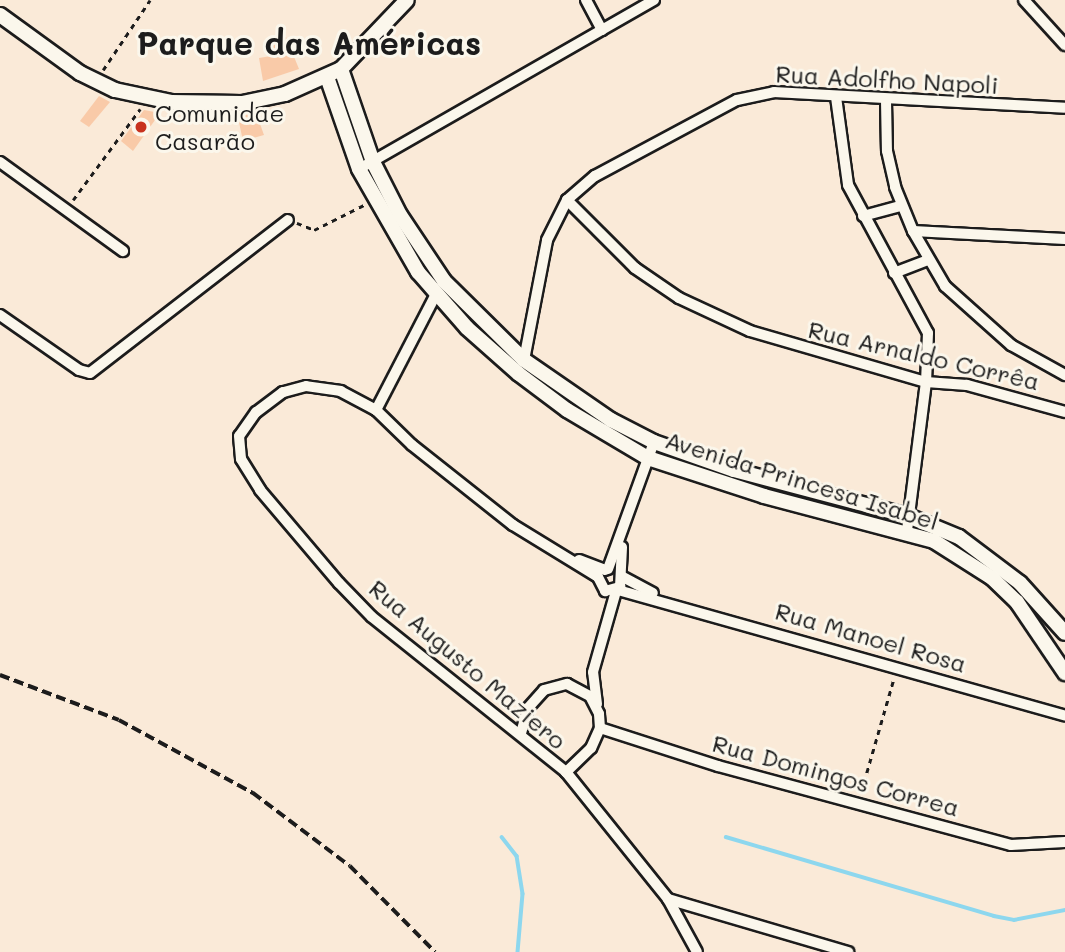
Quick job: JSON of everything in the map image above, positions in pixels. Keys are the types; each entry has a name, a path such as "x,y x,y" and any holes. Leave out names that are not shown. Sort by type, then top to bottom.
{"main road":[{"path":"0,15 99,84 147,99 242,103 285,94 341,69 407,0"},
{"name":"Avenida Princesa Isabel","path":"341,69 373,162 400,215 444,281 524,360 611,420 654,442 734,470 908,523 989,556 1020,583 1065,633"},
{"name":"Avenida Princesa Isabel","path":"327,77 359,169 374,200 435,296 519,374 567,410 649,458 764,496 908,523 992,578 1037,626 1065,673"}],"street":[{"path":"586,0 602,30"},
{"path":"359,169 654,0"},
{"path":"1024,0 1065,45"},
{"name":"Rua Adolfho Napoli","path":"524,360 547,240 568,200 595,176 737,100 774,92 886,101 1065,108"},
{"path":"836,97 841,159 863,216 928,333 926,382 908,523"},
{"path":"886,101 887,151 901,206 928,260 965,308 1011,345 1065,375"},
{"path":"0,162 123,251"},
{"name":"Rua Arnaldo Corrêa","path":"568,200 635,268 679,298 750,331 926,382 967,385 1065,412"},
{"path":"863,216 901,206"},
{"path":"0,315 79,370 90,373 288,220"},
{"path":"913,231 1065,239"},
{"path":"894,272 928,260"},
{"path":"376,410 435,296"},
{"name":"Rua Augusto Maziero","path":"376,410 323,386 283,392 245,425 240,436 241,459 260,490 372,617 521,733 566,772 668,899 697,952"},
{"name":"Rua Manoel Rosa","path":"376,410 479,500 553,550 610,573 665,600"},
{"path":"603,626 602,590 623,537 654,442"},
{"path":"566,772 584,756 600,728 593,672 603,626 617,590 610,573"},
{"name":"Rua Manoel Rosa","path":"602,590 617,590 665,600 1065,716"},
{"path":"521,733 534,698 555,685 584,682 593,672"},
{"path":"567,684 580,688 597,708"},
{"name":"Rua Domingos Correa","path":"600,728 718,766 1011,845 1065,842"},
{"path":"668,899 848,952"}],"path":[{"path":"108,61 150,0"},
{"path":"65,211 147,99"},
{"path":"288,220 314,230 374,200"},
{"path":"858,802 897,666"}],"building":[{"path":"286,37 299,69 263,81 259,58 271,56 267,43"},
{"path":"99,96 110,102 89,127 80,121"},
{"name":"Comunidae Casarão","path":"144,110 160,113 133,151 121,141"},
{"path":"255,110 264,135 243,141 237,113"}],"waterway":[{"path":"502,837 517,856 523,894 518,952"},
{"path":"726,837 994,916 1014,920 1065,910"}],"railway":[{"path":"0,675 119,720 253,793 350,866 435,952"}],"place":[{"name":"Comunidae Casarão","path":"141,127"}],"district":[{"name":"Parque das Américas","path":"309,42"}]}
